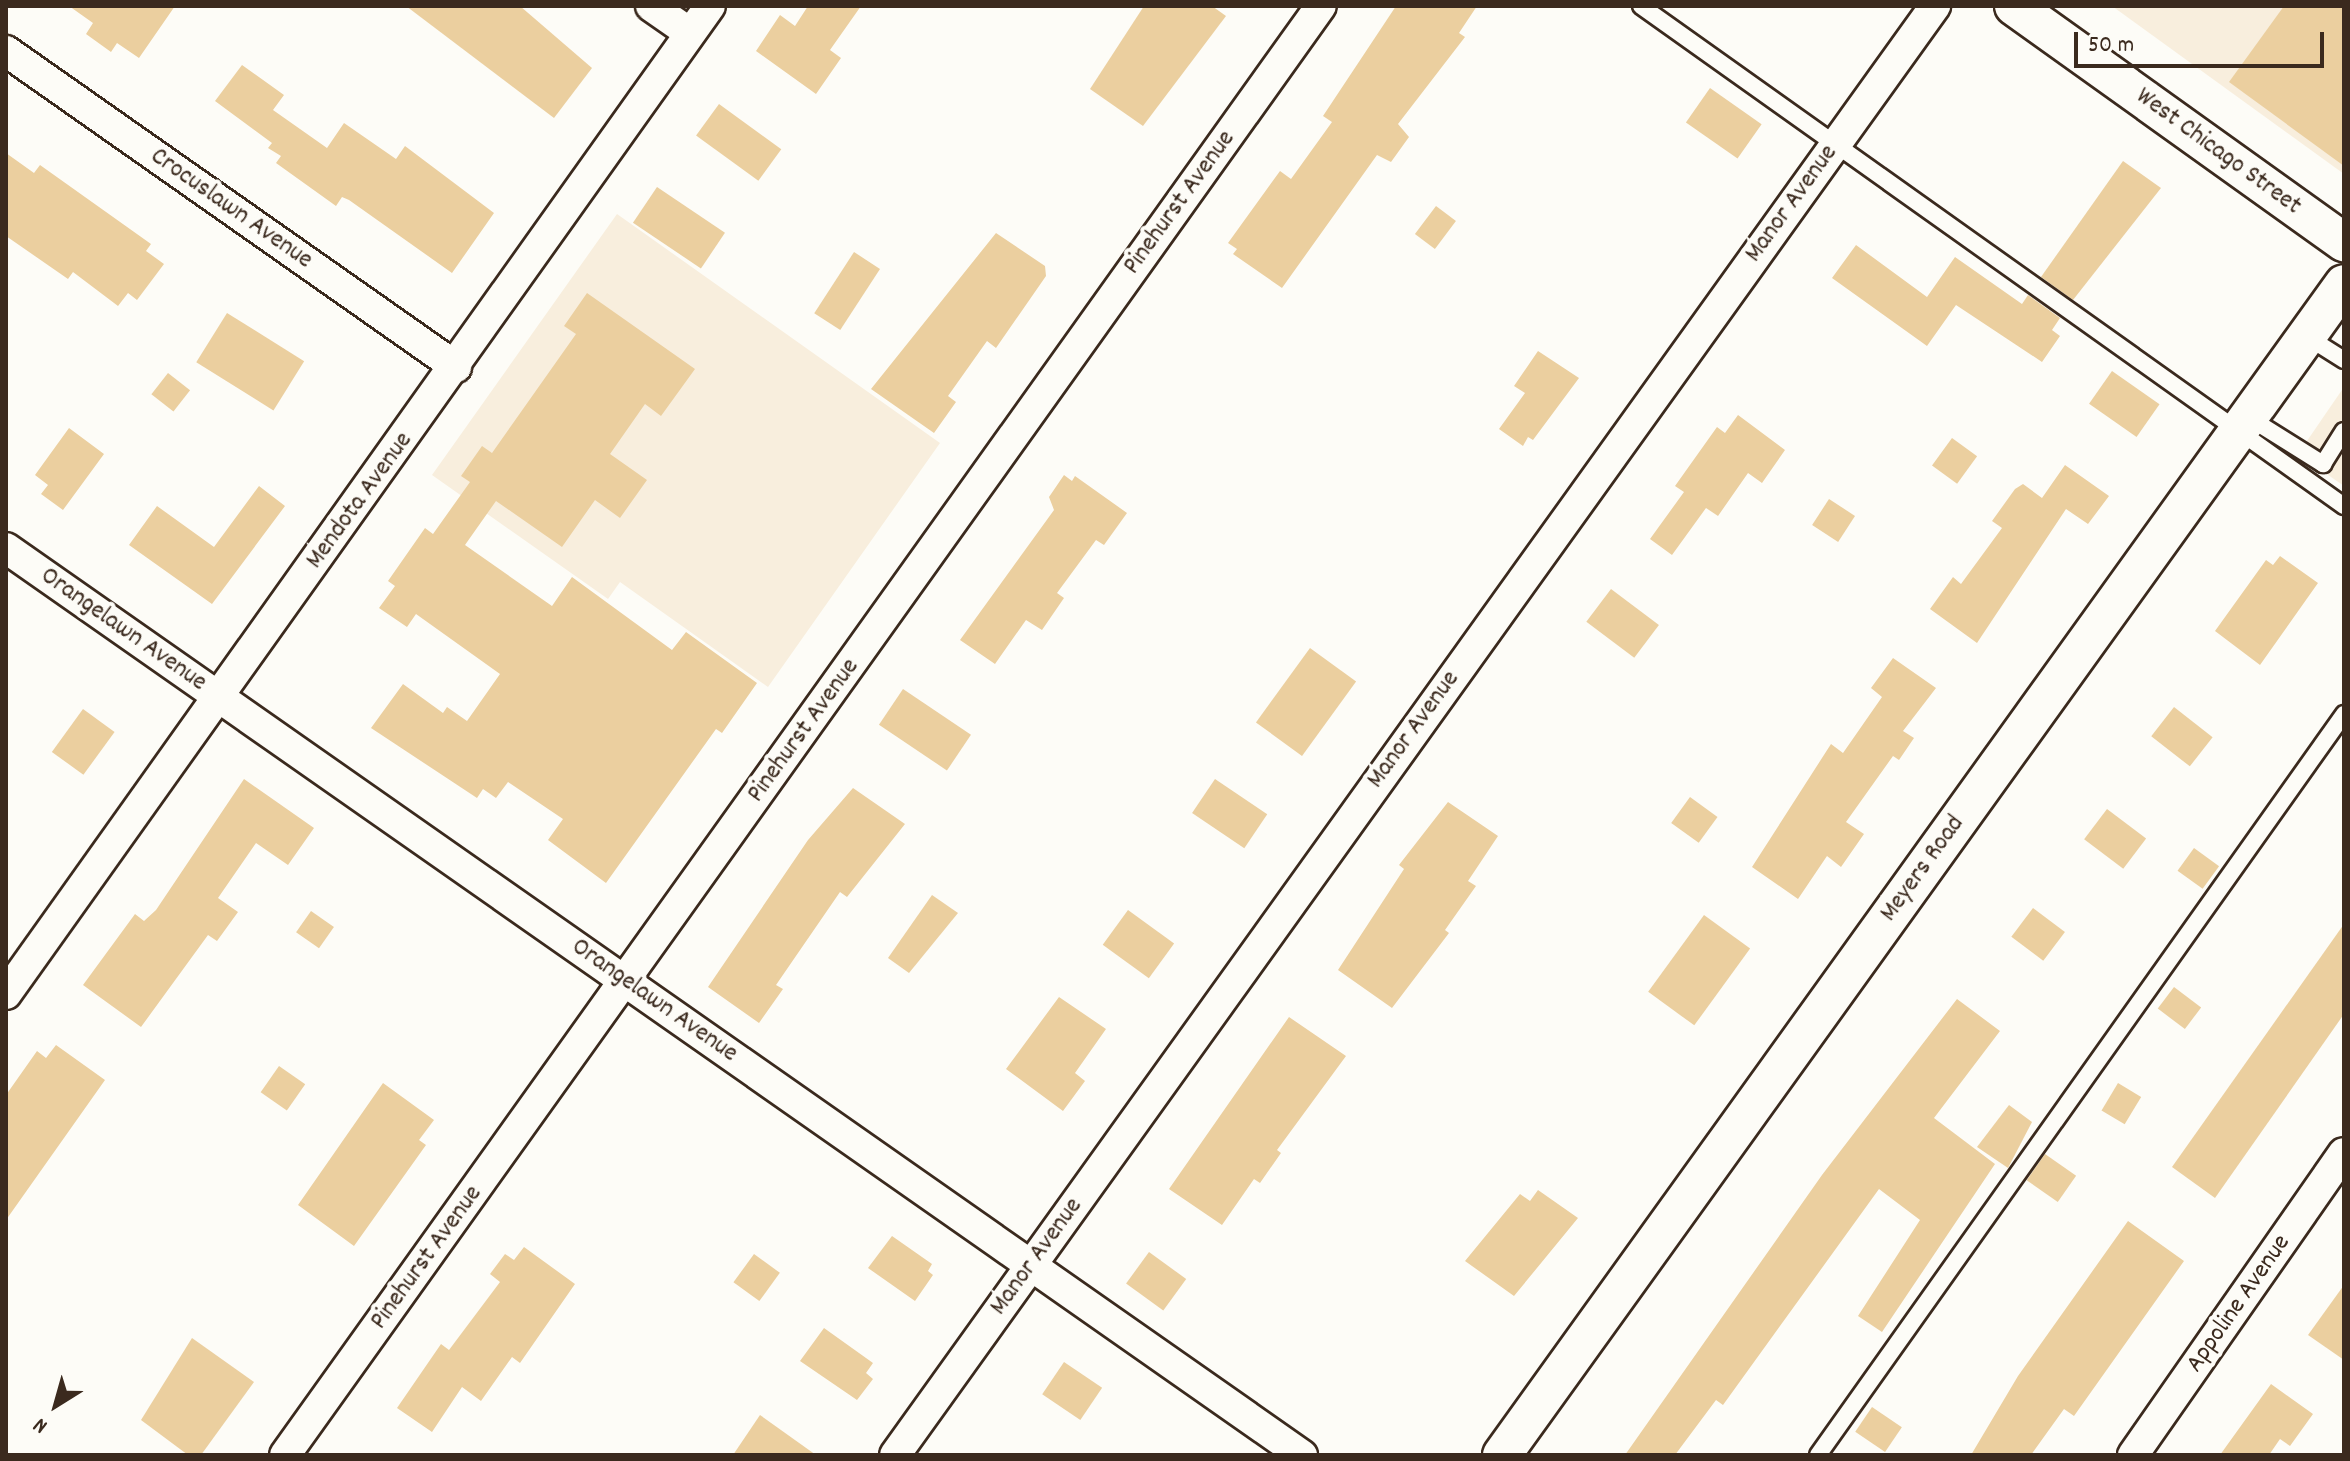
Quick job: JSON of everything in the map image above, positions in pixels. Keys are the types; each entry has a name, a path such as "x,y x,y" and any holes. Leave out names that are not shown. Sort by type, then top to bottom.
{"street":[{"path":"651,6 690,33"},
{"name":"Mendota Avenue","path":"6,994 456,367 710,6"},
{"name":"Pinehurst Avenue","path":"285,1455 1321,6"},
{"name":"Manor Avenue","path":"895,1455 1935,6"},
{"name":"West Chicago Street","path":"2014,6 2344,242"},
{"name":"Crocuslawn Avenue","path":"6,51 456,367"},
{"name":"Meyers Road","path":"1502,1455 2344,284"},
{"name":"Orangelawn Avenue","path":"6,548 1302,1455"},
{"name":"Appoline Avenue","path":"2133,1455 2344,1153"}],"lane":[{"path":"1641,6 1835,144 2243,424 2344,506"},
{"path":"2306,336 2344,360"},
{"path":"2243,424 2323,464 2344,431"},
{"path":"1818,1455 2344,714"}],"shaded area":[{"path":"2112,6 2344,6 2344,174"},
{"path":"617,214 940,443 768,687 620,582 608,599 432,475"},
{"path":"2344,387 2344,486 2298,454"}],"building":[{"path":"69,6 175,6 139,58 117,43 111,52 86,34 93,23"},
{"path":"406,6 520,6 592,68 554,118"},
{"path":"808,6 861,6 830,50 841,58 816,94 756,51 780,15 795,26"},
{"path":"1144,6 1212,6 1226,16 1143,126 1090,89"},
{"path":"1396,6 1477,6 1459,33 1465,37 1398,124 1409,137 1391,162 1377,155 1282,288 1233,254 1237,249 1228,243 1280,171 1291,179 1332,122 1323,116"},
{"path":"2284,6 2344,6 2344,166 2229,82"},
{"path":"242,65 284,95 273,110 327,148 344,123 396,159 405,146 494,213 452,273 349,200 342,197 336,206 276,163 281,156 268,148 272,143 215,101"},
{"path":"1710,88 1762,124 1738,159 1686,122"},
{"path":"719,104 781,149 758,181 696,136"},
{"path":"6,153 34,173 40,165 151,244 146,251 164,264 137,300 128,293 118,306 73,272 68,279 6,236"},
{"path":"2123,161 2161,188 2073,300 2041,277"},
{"path":"657,187 725,233 701,269 633,223"},
{"path":"1436,206 1456,221 1435,249 1415,234"},
{"path":"996,233 1045,266 1046,276 996,348 987,341 948,396 956,402 934,433 871,389"},
{"path":"1856,245 1927,297 1955,257 2022,304 2028,295 2060,318 2052,330 2060,336 2042,362 1956,305 1927,346 1832,278"},
{"path":"854,252 880,269 840,330 814,313"},
{"path":"587,293 695,369 661,416 645,404 610,454 647,480 620,518 595,500 562,547 496,501 465,545 552,606 572,577 672,650 686,632 757,683 722,733 716,729 606,883 548,840 563,819 508,782 496,798 483,789 477,798 371,728 403,684 443,713 447,707 467,721 500,674 416,614 407,627 379,608 395,586 388,581 425,528 433,534 470,482 461,476 482,446 492,453 576,334 564,326"},
{"path":"227,313 304,361 273,410 196,362"},
{"path":"1538,351 1579,378 1533,440 1528,437 1523,446 1499,429 1525,393 1514,386"},
{"path":"2112,371 2160,404 2137,437 2089,404"},
{"path":"168,373 190,390 173,412 151,394"},
{"path":"1738,415 1785,450 1762,483 1748,473 1718,516 1706,508 1672,555 1650,539 1684,492 1675,486 1717,427 1725,433"},
{"path":"69,428 104,454 63,510 41,494 48,485 35,475"},
{"path":"1952,438 1977,456 1957,484 1932,466"},
{"path":"2065,465 2109,496 2088,524 2066,509 1977,643 1930,609 1953,577 1961,584 2002,528 1992,521 2015,489 2023,484 2042,498"},
{"path":"1064,475 1072,481 1075,476 1127,513 1104,545 1096,540 1057,593 1064,598 1042,630 1026,620 995,664 960,640 1054,510 1049,497"},
{"path":"259,486 285,506 212,604 129,545 157,506 214,547"},
{"path":"1829,499 1855,516 1838,542 1812,525"},
{"path":"2280,556 2318,583 2260,665 2215,631 2266,560 2273,565"},
{"path":"1611,589 1659,625 1634,658 1586,622"},
{"path":"1310,648 1356,682 1302,756 1256,722"},
{"path":"1893,658 1936,688 1903,731 1914,738 1899,760 1893,756 1846,822 1864,834 1841,867 1827,856 1798,899 1752,867 1831,744 1843,753 1882,697 1871,688"},
{"path":"903,689 971,735 947,771 879,725"},
{"path":"2174,707 2213,737 2190,766 2151,736"},
{"path":"83,709 115,732 83,775 52,752"},
{"path":"244,779 314,828 288,865 256,843 218,898 238,912 217,941 208,935 141,1027 83,985 135,914 144,921 156,910"},
{"path":"1215,779 1267,814 1244,848 1192,813"},
{"path":"853,788 905,824 847,897 840,892 776,985 783,989 759,1023 708,987 808,840"},
{"path":"1690,797 1718,817 1699,843 1671,823"},
{"path":"1448,802 1498,836 1468,881 1476,886 1445,930 1449,933 1392,1008 1338,970 1404,869 1399,865"},
{"path":"2107,809 2146,838 2123,869 2084,839"},
{"path":"2194,848 2219,866 2203,889 2178,871"},
{"path":"932,895 958,913 909,973 888,958"},
{"path":"2033,908 2065,932 2043,961 2011,937"},
{"path":"1128,910 1174,944 1149,978 1103,945"},
{"path":"311,911 334,927 319,948 296,932"},
{"path":"1704,915 1750,949 1694,1025 1648,992"},
{"path":"2344,924 2344,1014 2215,1198 2172,1167"},
{"path":"2174,987 2201,1007 2185,1029 2158,1009"},
{"path":"1059,997 1106,1029 1075,1073 1085,1081 1063,1111 1006,1069"},
{"path":"1957,999 2000,1031 1934,1118 1995,1164 1882,1332 1858,1316 1920,1220 1879,1189 1723,1405 1716,1400 1675,1455 1625,1455 1822,1175"},
{"path":"1289,1017 1346,1056 1277,1150 1281,1153 1260,1183 1254,1179 1222,1225 1169,1189"},
{"path":"56,1045 105,1080 6,1220 6,1095 37,1051 46,1058"},
{"path":"279,1066 305,1084 287,1111 261,1092"},
{"path":"383,1083 434,1120 419,1140 426,1145 354,1246 298,1205"},
{"path":"2118,1083 2141,1097 2125,1124 2102,1110"},
{"path":"2009,1105 2032,1122 2008,1168 1977,1147"},
{"path":"2045,1154 2076,1176 2058,1202 2027,1180"},
{"path":"1538,1190 1578,1218 1514,1296 1465,1261 1520,1194 1530,1201"},
{"path":"2128,1221 2184,1261 2074,1416 2064,1409 2031,1455 1971,1455 2018,1376"},
{"path":"892,1236 932,1264 928,1271 933,1275 915,1301 868,1268"},
{"path":"524,1247 575,1284 520,1363 512,1357 481,1401 462,1387 432,1432 397,1408 441,1344 449,1350 500,1282 490,1274 505,1254 514,1260"},
{"path":"1149,1252 1186,1279 1163,1311 1126,1284"},
{"path":"754,1254 780,1273 759,1301 733,1282"},
{"path":"2344,1285 2344,1360 2308,1335"},
{"path":"824,1328 873,1363 866,1373 873,1379 857,1400 800,1361"},
{"path":"192,1338 254,1382 201,1455 188,1455 141,1420"},
{"path":"1064,1362 1102,1388 1080,1420 1042,1394"},
{"path":"2271,1384 2313,1414 2290,1446 2280,1439 2269,1455 2220,1455"},
{"path":"1872,1407 1902,1427 1885,1452 1855,1432"},
{"path":"760,1415 816,1455 733,1455"}]}
